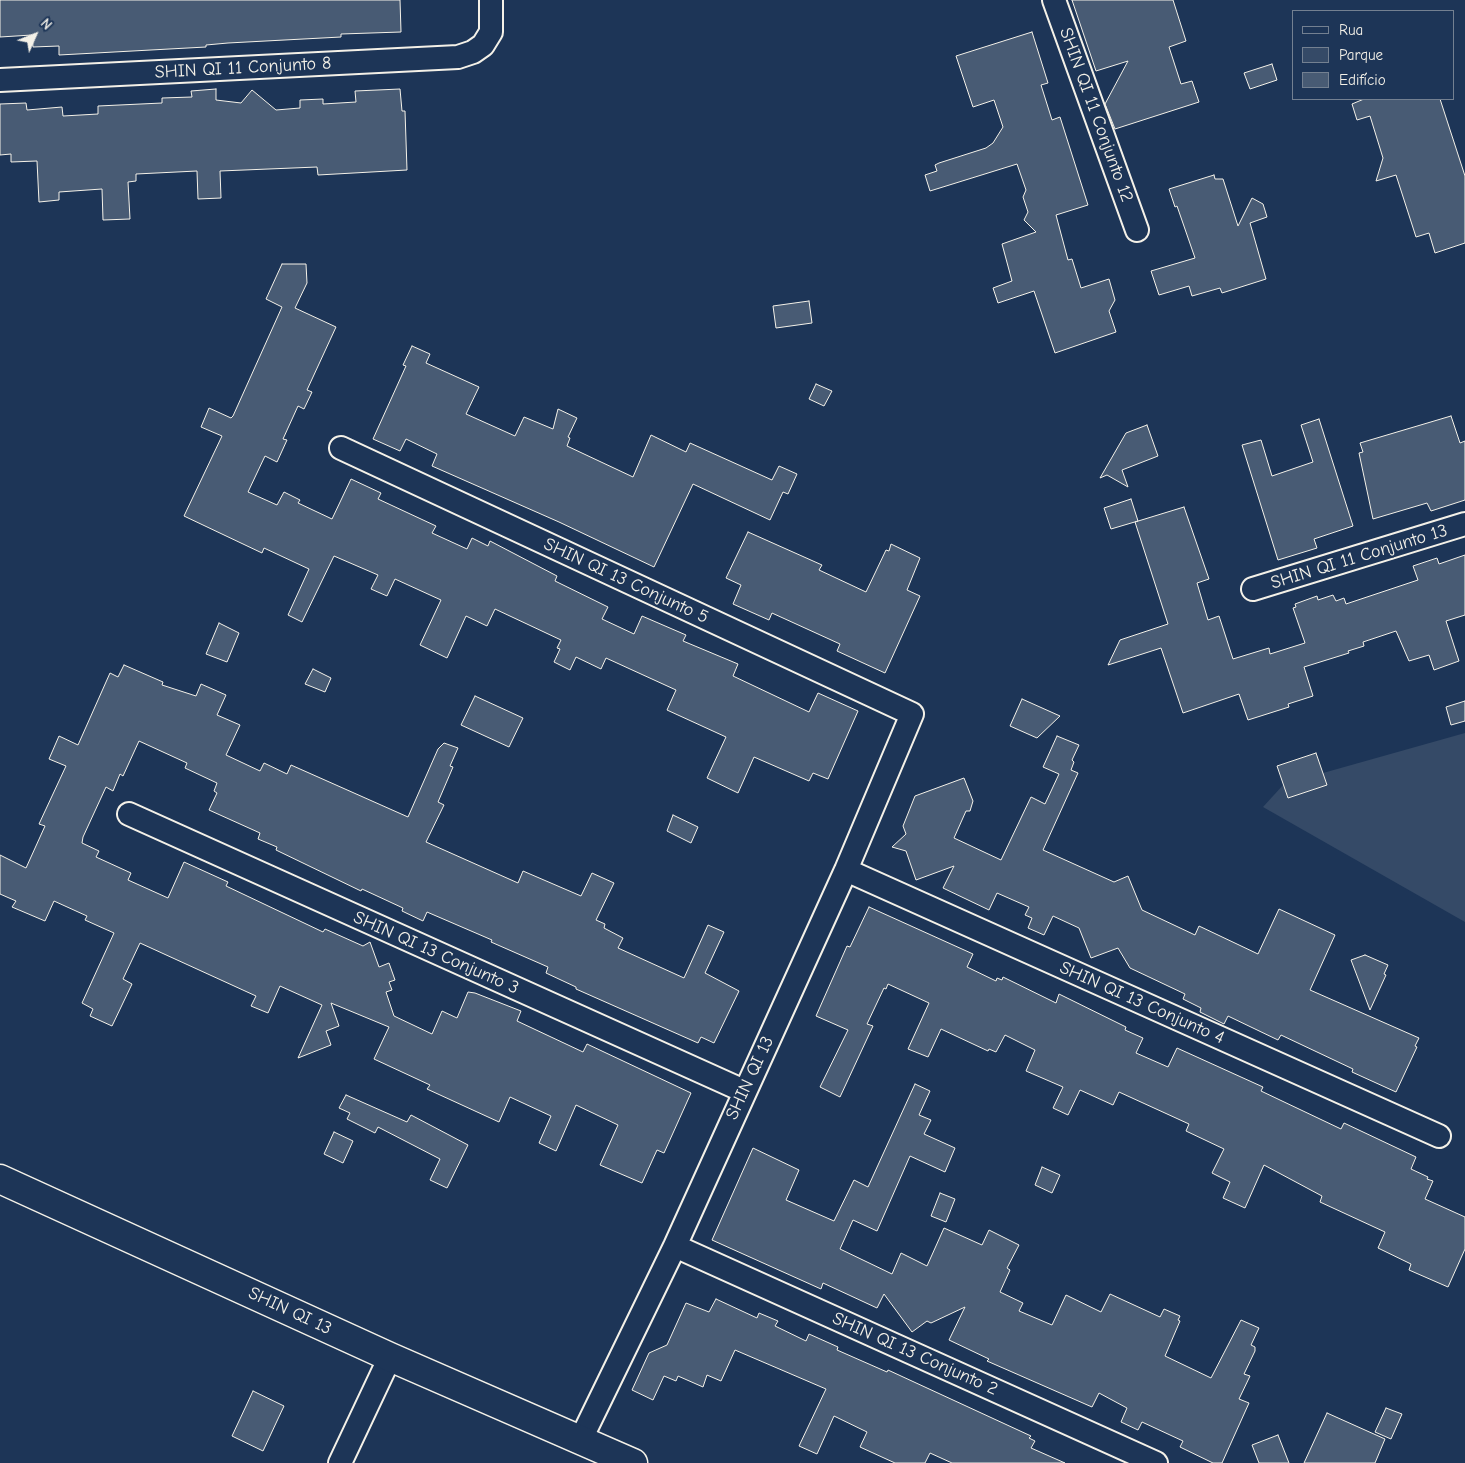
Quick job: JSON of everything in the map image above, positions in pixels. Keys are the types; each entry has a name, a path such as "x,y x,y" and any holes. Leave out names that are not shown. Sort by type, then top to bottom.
{"street":[{"name":"SHIN QI 11 Conjunto 8","path":"0,80 458,57 473,52 483,45 491,32 491,0"},
{"name":"SHIN QI 11 Conjunto 12","path":"1054,0 1137,230"},
{"name":"SHIN QI 13 Conjunto 5","path":"341,448 912,714"},
{"name":"SHIN QI 11 Conjunto 13","path":"1253,590 1465,524"},
{"name":"SHIN QI 13","path":"581,1439 675,1246 846,870 912,714"},
{"name":"SHIN QI 13 Conjunto 3","path":"129,814 744,1091"},
{"name":"SHIN QI 13 Conjunto 4","path":"846,870 1438,1136"},
{"name":"SHIN QI 13","path":"0,1179 390,1356 633,1463"},
{"name":"SHIN QI 13 Conjunto 2","path":"675,1246 1156,1463"},
{"path":"340,1463 390,1356"}],"green space":[{"path":"1465,733 1465,922 1263,807 1284,784"}],"building":[{"path":"0,0 400,0 401,32 341,34 341,37 59,55 59,46 33,47 32,35 0,37"},
{"path":"1072,0 1173,0 1186,41 1169,47 1181,84 1192,81 1199,102 1115,129 1105,104 1128,61 1096,71"},
{"path":"1032,32 1048,83 1041,85 1052,120 1060,117 1088,205 1056,215 1068,260 1072,259 1081,288 1109,279 1115,300 1109,311 1116,332 1055,353 1034,291 998,303 993,288 1012,281 1002,244 1036,232 1024,220 1028,212 1023,197 1026,190 1017,164 930,191 925,175 937,171 935,165 939,163 986,148 993,143 1003,127 994,100 973,107 956,56"},
{"path":"1272,64 1277,80 1250,89 1244,73"},
{"path":"216,89 216,100 241,103 252,90 276,110 300,108 300,100 323,99 323,104 356,102 355,91 400,89 402,111 405,111 407,170 318,175 317,167 220,171 221,198 198,199 197,171 136,174 136,181 128,182 130,219 103,220 102,189 59,192 59,200 39,202 37,161 11,162 11,154 0,155 0,104 26,103 27,110 62,107 63,116 98,114 98,106 162,103 162,98 192,97 191,91"},
{"path":"1362,100 1440,100 1465,176 1465,243 1435,253 1429,233 1416,237 1396,175 1376,181 1383,158 1370,116 1357,120 1352,104"},
{"path":"1214,175 1215,179 1223,179 1238,226 1252,198 1263,204 1267,217 1250,223 1266,279 1222,293 1220,288 1192,296 1189,286 1159,295 1151,271 1195,258 1169,189"},
{"path":"282,264 306,264 307,283 295,308 336,327 307,390 312,392 304,409 298,406 283,439 287,440 277,462 265,456 248,492 277,505 284,492 300,500 298,503 332,519 351,479 381,493 378,499 436,526 432,533 467,549 472,538 488,546 490,541 557,576 555,581 608,607 602,619 634,634 642,616 686,635 683,641 738,664 733,676 809,712 818,693 858,711 828,779 813,773 809,781 754,757 738,793 707,778 726,737 667,710 676,690 606,658 601,669 576,657 570,670 554,662 560,649 557,648 561,640 495,609 487,626 466,616 447,658 420,645 441,600 395,579 387,596 371,589 378,575 334,556 302,622 288,615 309,569 264,548 262,553 184,516 222,436 201,427 209,408 231,418 233,416 282,307 266,299"},
{"path":"809,301 812,323 776,328 773,306"},
{"path":"412,346 430,354 426,363 479,387 466,414 515,436 524,417 553,429 558,409 577,418 568,437 570,438 567,446 633,477 651,435 686,452 690,443 772,480 779,466 797,474 788,494 783,492 770,520 693,484 654,567 559,522 432,466 437,454 406,439 400,451 373,439 406,366 403,365"},
{"path":"816,384 832,391 824,406 809,399"},
{"path":"1451,416 1460,443 1465,441 1465,500 1431,511 1427,503 1373,519 1359,453 1363,452 1360,443"},
{"path":"1319,419 1353,526 1314,539 1317,548 1278,560 1242,445 1261,440 1272,476 1313,462 1301,425"},
{"path":"1147,425 1158,456 1122,470 1128,487 1107,475 1100,478 1126,433"},
{"path":"1131,499 1138,521 1111,529 1104,508"},
{"path":"1184,507 1209,579 1197,583 1208,620 1219,616 1233,659 1269,648 1270,654 1305,643 1293,608 1296,607 1295,604 1317,596 1318,600 1333,595 1336,601 1344,598 1346,604 1418,580 1413,566 1437,558 1439,564 1465,555 1465,615 1446,621 1459,661 1434,670 1429,655 1409,661 1396,631 1363,642 1364,646 1348,651 1349,653 1304,667 1313,696 1288,704 1289,707 1248,720 1239,694 1183,713 1161,648 1108,665 1120,640 1168,624 1135,522"},
{"path":"748,532 822,565 819,570 866,592 886,550 889,551 891,544 920,558 907,590 920,596 885,673 837,651 840,644 772,613 769,620 733,604 741,585 726,578"},
{"path":"219,623 239,633 227,662 206,654"},
{"path":"124,665 163,682 162,685 196,696 201,684 226,695 217,715 240,725 226,755 260,771 264,763 287,774 291,765 408,817 438,749 444,743 458,748 450,766 453,767 438,802 444,805 426,842 518,883 523,871 581,896 592,873 614,883 596,920 605,924 604,928 623,938 618,948 684,978 708,925 724,932 705,973 739,991 714,1043 701,1037 698,1043 576,989 576,987 546,973 548,967 491,942 492,940 427,912 423,921 402,911 403,908 362,889 361,891 276,850 277,847 258,839 260,833 209,810 217,793 214,791 217,783 185,768 187,763 139,741 123,776 120,774 113,791 106,787 83,837 82,843 99,851 96,857 131,873 128,880 168,898 184,862 228,882 226,886 323,932 325,929 363,946 370,942 379,967 389,963 395,980 389,982 392,990 386,992 394,1016 432,1034 442,1011 457,1018 468,992 475,993 521,1011 517,1021 583,1052 587,1044 691,1093 664,1153 657,1150 642,1183 600,1165 618,1125 576,1105 556,1151 539,1143 551,1116 510,1097 499,1122 427,1089 430,1085 374,1059 389,1027 331,1003 339,1026 326,1031 331,1045 298,1058 322,1005 280,986 268,1013 251,1006 256,996 140,943 123,979 132,984 112,1026 90,1016 93,1009 82,1003 114,933 85,920 87,916 54,901 45,921 12,907 16,901 0,894 0,855 26,868 45,826 39,824 66,766 49,759 59,736 78,745 110,673 118,677"},
{"path":"313,669 331,678 325,692 305,684"},
{"path":"475,696 523,718 509,747 461,725"},
{"path":"1022,699 1060,716 1037,738 1010,726"},
{"path":"1465,701 1465,721 1451,725 1446,707"},
{"path":"1057,736 1079,745 1072,760 1074,762 1071,770 1078,773 1043,850 1114,882 1128,876 1142,910 1195,935 1199,926 1258,954 1279,909 1335,935 1310,990 1419,1038 1415,1046 1417,1047 1396,1092 1352,1072 1353,1069 1281,1035 1278,1040 1228,1016 1224,1024 1200,1012 1201,1008 1183,999 1185,994 1130,968 1118,948 1091,958 1079,928 1053,916 1044,935 1028,928 1032,918 1025,915 1029,907 997,893 989,910 943,888 954,866 916,880 906,851 892,847 906,834 903,826 915,796 964,778 973,801 970,811 966,811 954,838 1001,860 1031,797 1045,804 1059,774 1043,767"},
{"path":"1316,753 1327,785 1288,798 1277,766"},
{"path":"673,815 698,827 691,843 667,831"},
{"path":"869,907 973,954 967,967 996,981 997,978 1002,980 1003,977 1056,1003 1059,994 1126,1027 1125,1030 1143,1038 1136,1053 1168,1067 1177,1048 1263,1087 1261,1091 1341,1129 1344,1123 1416,1157 1411,1169 1433,1181 1425,1199 1465,1217 1465,1249 1448,1287 1409,1270 1411,1264 1378,1248 1385,1232 1320,1202 1322,1196 1264,1165 1245,1208 1223,1198 1230,1182 1212,1173 1224,1149 1186,1131 1189,1124 1119,1092 1113,1105 1080,1090 1068,1115 1053,1108 1063,1087 1026,1071 1035,1050 1005,1035 996,1052 989,1049 988,1051 941,1029 928,1057 908,1049 929,1003 888,984 886,989 884,988 867,1024 873,1026 840,1097 820,1087 848,1030 816,1016 847,946 850,947"},
{"path":"1365,955 1388,965 1384,974 1386,975 1370,1010 1351,960"},
{"path":"915,1084 930,1091 919,1115 931,1120 924,1134 955,1148 945,1172 910,1156 877,1231 853,1220 840,1249 892,1274 901,1253 927,1266 944,1228 982,1245 989,1230 1019,1245 1007,1268 1010,1270 1000,1292 1023,1303 1019,1311 1052,1325 1066,1295 1101,1312 1110,1294 1160,1317 1164,1309 1180,1316 1178,1320 1180,1321 1165,1356 1211,1378 1241,1320 1259,1328 1251,1345 1255,1347 1255,1351 1244,1374 1250,1376 1239,1399 1249,1403 1222,1463 1213,1463 1180,1447 1183,1441 1142,1422 1138,1430 1121,1422 1127,1408 1099,1393 1092,1407 987,1361 989,1359 949,1340 965,1307 931,1323 927,1321 912,1332 884,1294 877,1308 823,1283 821,1289 712,1240 753,1148 799,1170 786,1200 834,1221 854,1180 868,1187"},
{"path":"346,1095 407,1122 411,1115 468,1145 447,1188 430,1180 440,1159 378,1127 375,1133 347,1119 350,1113 339,1108"},
{"path":"334,1132 353,1141 343,1163 324,1154"},
{"path":"1042,1167 1060,1175 1052,1193 1035,1185"},
{"path":"940,1193 955,1199 946,1222 931,1216"},
{"path":"716,1299 757,1318 759,1313 778,1321 775,1326 806,1341 809,1334 838,1347 837,1350 887,1372 888,1370 1031,1436 1029,1438 1035,1441 1031,1448 1065,1463 952,1463 930,1453 925,1463 895,1463 860,1447 867,1432 834,1416 817,1454 799,1446 826,1389 735,1350 721,1381 707,1375 703,1387 678,1376 676,1381 664,1376 653,1400 632,1390 649,1353 667,1345 686,1303 709,1312"},
{"path":"253,1391 284,1406 263,1451 232,1436"},
{"path":"1386,1408 1402,1414 1391,1439 1375,1432"},
{"path":"1327,1413 1385,1439 1375,1463 1304,1463"},
{"path":"1278,1435 1289,1463 1259,1463 1252,1445"}]}
